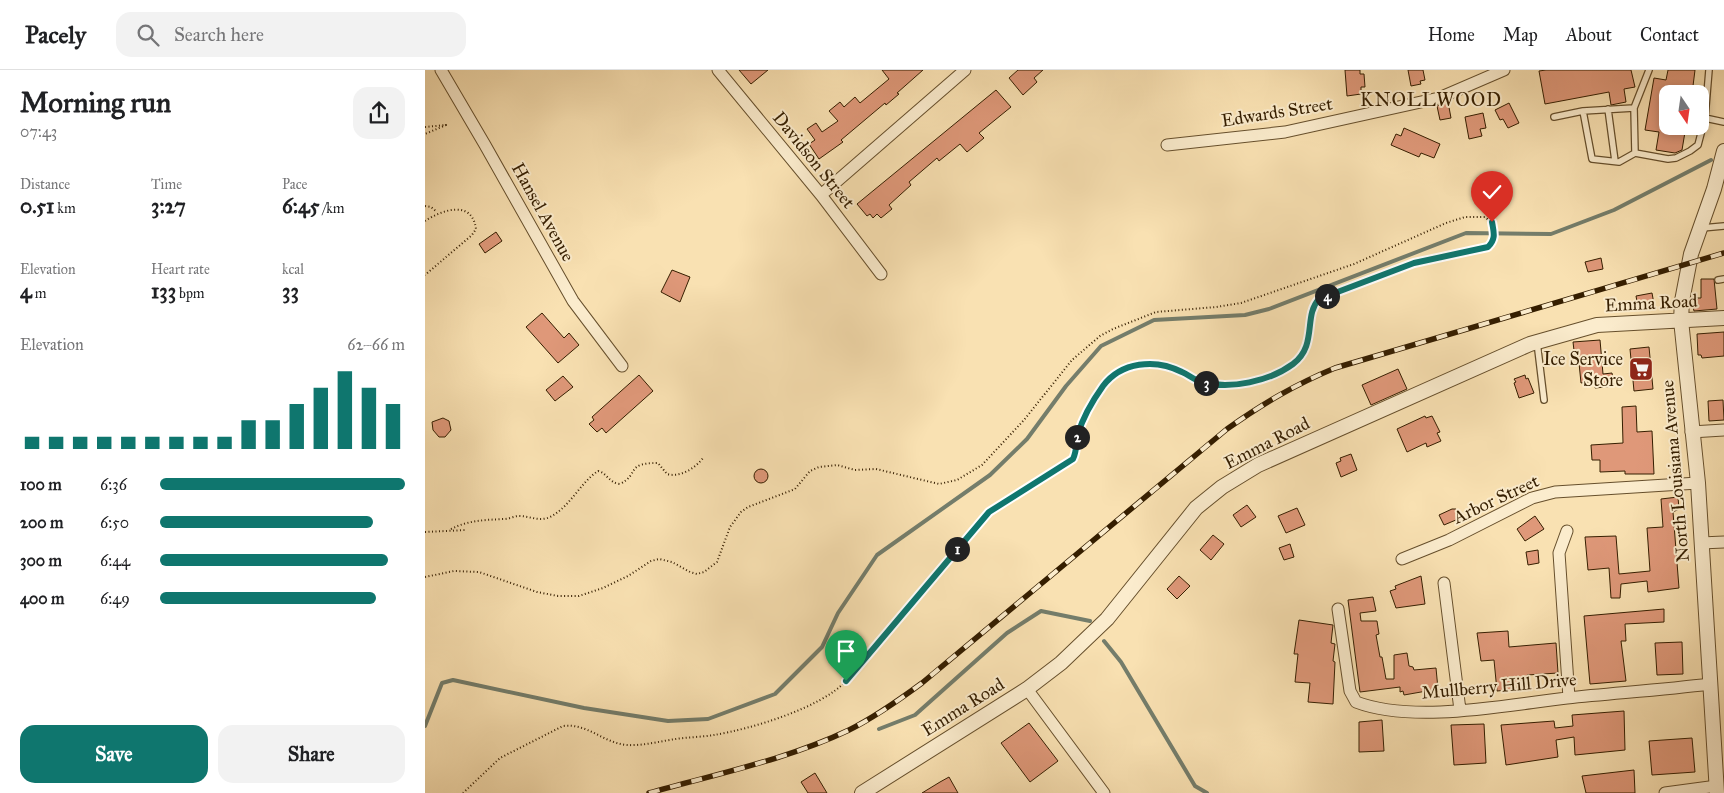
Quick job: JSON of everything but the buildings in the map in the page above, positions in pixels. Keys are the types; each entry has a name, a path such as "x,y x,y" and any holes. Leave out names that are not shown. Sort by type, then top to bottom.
{"street":[{"name":"Hansel Avenue","path":"441,70 573,301 622,366"},
{"name":"Davidson Street","path":"718,70 821,195 881,274"},
{"path":"821,195 965,70"},
{"name":"Edwards Street","path":"1167,145 1285,132 1439,98 1504,70"},
{"name":"North Louisiana Avenue","path":"1717,789 1698,483 1691,432 1681,320 1689,262 1722,171 1724,151"},
{"name":"Emma Road","path":"862,793 1027,689 1061,663 1107,618 1196,508 1222,486 1258,465 1537,341 1597,325 1724,318"},
{"path":"1691,432 1724,430"},
{"name":"Arbor Street","path":"1402,558 1449,540 1532,498 1555,492 1698,483"},
{"path":"1567,531 1559,553 1569,698"},
{"path":"1701,543 1724,542"},
{"path":"1444,583 1460,710"},
{"name":"Mullberry Hill Drive","path":"1338,609 1350,691 1357,702 1374,709 1417,712 1460,710 1710,684"},
{"path":"1027,689 1104,793"},
{"path":"1665,793 1717,789"}],"lane":[{"path":"1635,152 1633,108 1649,70"},
{"path":"1708,85 1709,70"},
{"path":"1554,117 1583,111 1633,108"},
{"path":"1608,109 1615,162"},
{"path":"1583,111 1592,159 1619,162 1635,152 1668,159 1683,154 1698,145 1701,135"},
{"path":"1709,119 1724,122"},
{"path":"1702,228 1724,226"},
{"path":"1537,341 1544,400"}],"path":[{"path":"425,127 446,125 425,134"},
{"path":"425,206 431,207 438,213"},
{"path":"425,221 447,210 464,212 473,220 475,232 425,275"},
{"path":"425,577 454,571 479,572 537,592 558,596 579,596 603,588 628,576 651,561 659,559 672,562 690,572 697,574 704,572 717,562 731,527 741,512 748,507 795,489 810,471 819,467 837,465 855,470 876,469 939,484 948,483 971,473 983,465 1024,420 1079,354 1100,336 1131,320 1156,312 1241,303 1273,294 1355,264 1465,217 1485,217 1492,222 1495,237 1488,247 1414,263 1319,299 1312,310 1311,333 1302,354 1294,363 1277,373 1239,384 1203,383 1168,367 1150,364 1133,365 1116,373 1102,387 1085,416 1080,428 1076,454 1073,459 989,512 846,681 833,693 821,700 782,716 736,730 714,735 648,743 628,745 612,742 574,725 563,726 500,758 463,793"},
{"path":"451,529 487,518 505,519 521,516 540,520 550,517 598,471 604,473 612,482 620,484 627,479 638,465 658,463 667,474 674,475 694,468 703,458"},
{"path":"425,532 451,529 466,530"}],"waterway":[{"path":"425,726 442,683 453,680 584,708 668,721 708,719 775,694 822,647 838,613 877,555 990,475 1027,439 1066,386 1101,346 1154,320 1245,315 1269,309 1466,233 1551,234 1614,210 1711,160"},
{"path":"879,729 915,715 1007,633 1041,611 1090,621"},
{"path":"1104,641 1121,662 1195,786 1207,793"}],"railway":[{"path":"649,793 751,766 801,750 849,730 877,714 922,683 1227,429 1306,381 1335,368 1724,253"}],"place":[{"name":"Ice Service Store","path":"1641,369"}],"district":[{"name":"KNOLLWOOD","path":"1431,99"}],"route":[{"path":"846,681 989,512 1073,459 1076,454 1077,437 1085,416 1102,387 1111,376 1121,369 1133,365 1150,364 1168,367 1203,383 1239,384 1277,373 1294,363 1302,354 1311,333 1312,310 1319,299 1414,263 1488,247 1495,237 1492,222"}]}
